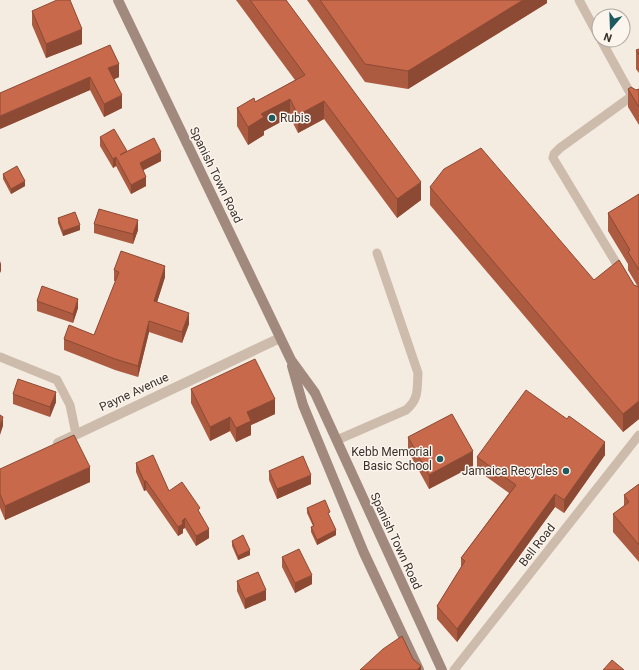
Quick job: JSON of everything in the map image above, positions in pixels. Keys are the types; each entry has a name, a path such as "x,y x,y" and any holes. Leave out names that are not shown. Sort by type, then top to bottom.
{"main road":[{"name":"Spanish Town Road","path":"118,0 291,360 315,393 442,670"},
{"name":"Spanish Town Road","path":"291,360 303,405 364,553 400,637 419,670"}],"street":[{"name":"Payne Avenue","path":"49,447 280,338"}],"lane":[{"path":"578,0 591,23"},
{"path":"605,48 634,99 560,148 554,154 553,158 627,280"},
{"path":"337,440 406,410 414,403 417,392 418,373 377,253"},
{"path":"0,357 57,380 70,405 76,434"},
{"name":"Bell Road","path":"454,670 639,435"}],"building":[{"path":"57,0 70,0 82,29 46,44 32,11"},
{"path":"250,0 286,0 421,182 397,199 324,101 298,115 290,99 261,114 264,117 248,127 237,108 254,98 255,102 305,75"},
{"path":"320,0 523,0 408,71 365,64"},
{"path":"110,45 119,64 108,68 122,95 104,104 90,77 0,116 0,93"},
{"path":"631,87 636,90 639,89 639,107 628,89"},
{"path":"114,129 127,151 120,155 154,138 161,152 140,163 146,177 131,185 116,157 113,159 100,137"},
{"path":"481,148 594,280 619,260 634,285 639,287 639,401 623,414 430,187 444,169"},
{"path":"17,166 25,181 11,189 3,174"},
{"path":"639,194 639,270 628,252 630,250 608,213"},
{"path":"99,209 138,220 133,234 94,224"},
{"path":"75,212 80,225 63,231 58,218"},
{"path":"121,251 165,266 154,301 189,313 182,332 149,321 138,366 115,359 64,339 69,325 94,335 119,272 114,270"},
{"path":"42,286 78,299 73,314 37,301"},
{"path":"255,359 275,399 247,412 251,421 236,428 230,417 210,427 191,389"},
{"path":"18,379 56,392 50,407 13,394"},
{"path":"526,390 567,419 569,416 605,442 564,500 555,494 457,629 437,606 465,561 461,558 516,485 477,457"},
{"name":"Kebb Memorial Basic School","path":"452,414 473,451 429,475 408,437"},
{"path":"0,415 3,417 0,426"},
{"path":"74,435 90,467 5,506 0,494 0,469"},
{"path":"153,455 169,491 182,482 200,508 198,510 209,529 196,536 185,518 182,521 183,524 178,527 146,481 144,481 136,463"},
{"path":"303,456 311,475 277,489 269,471"},
{"path":"639,484 639,545 613,514 629,502 624,495"},
{"path":"325,500 330,512 328,513 336,530 317,540 311,527 314,526 307,508"},
{"path":"243,535 250,550 238,556 232,541"},
{"path":"299,549 312,575 295,583 282,557"},
{"path":"258,572 266,590 245,599 237,581"},
{"path":"402,636 413,659 421,666 417,670 360,670 383,649"},
{"path":"612,660 624,670 603,670"}],"place":[{"name":"Rubis","path":"272,118"},
{"name":"Kebb Memorial Basic School","path":"440,459"},
{"name":"Jamaica Recycles","path":"566,471"}]}
